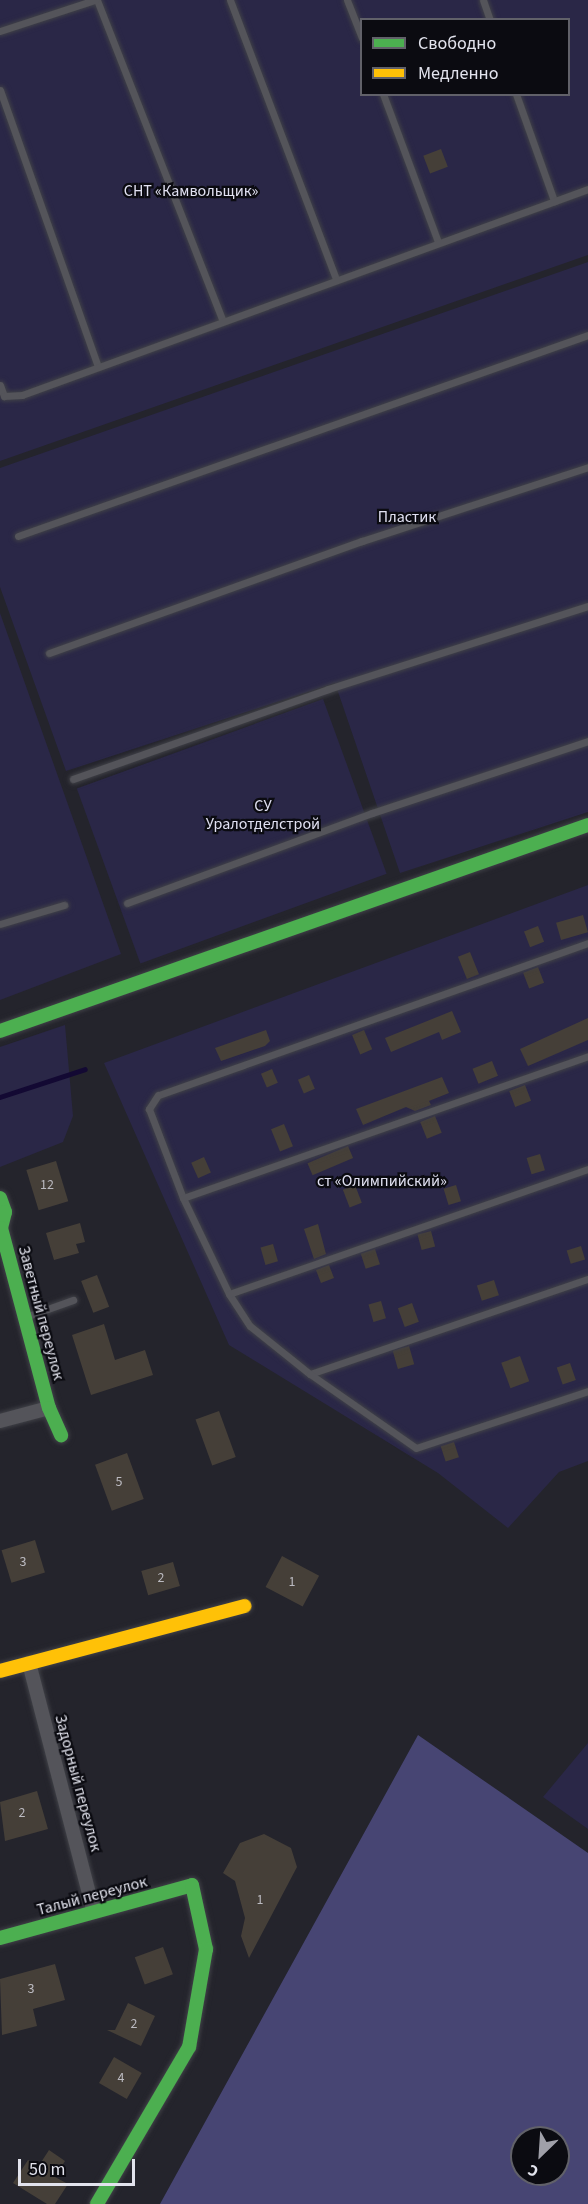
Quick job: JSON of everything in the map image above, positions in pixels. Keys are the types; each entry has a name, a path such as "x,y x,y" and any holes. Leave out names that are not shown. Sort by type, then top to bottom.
{"street":[{"path":"0,1031 588,825"},
{"name":"Заветный переулок","path":"0,1198 5,1212 0,1228 49,1408 61,1435"},
{"path":"0,1421 49,1408"},
{"path":"0,1671 245,1606"},
{"name":"Задорный переулок","path":"29,1663 94,1912"},
{"name":"Талый переулок","path":"0,1938 192,1885 206,1949 189,2047 97,2204"}],"lane":[{"path":"0,31 96,0 222,319"},
{"path":"230,0 336,279"},
{"path":"347,0 360,33"},
{"path":"483,0 489,18"},
{"path":"0,90 98,366"},
{"path":"384,96 438,242"},
{"path":"517,96 554,201"},
{"path":"0,385 4,396 22,395 222,319 588,189"},
{"path":"18,536 588,335"},
{"path":"49,653 362,541 588,467"},
{"path":"73,779 328,689 588,606"},
{"path":"127,903 372,813 588,741"},
{"path":"0,924 64,905"},
{"path":"588,943 158,1095 150,1114 183,1198 229,1294 250,1326 310,1374 416,1448 588,1391"},
{"path":"183,1198 588,1056"},
{"path":"229,1294 588,1169"},
{"path":"310,1374 588,1279"},
{"path":"25,1317 73,1300"}],"green space":[{"name":"СНТ «Камвольщик»","path":"0,0 588,0 588,255 0,461"},
{"name":"Пластик","path":"588,262 588,812 400,873 335,683 66,771 0,587 0,468"},
{"path":"0,613 121,954 0,1000"},
{"name":"СУ Уралотделстрой","path":"323,699 387,874 140,963 77,789"},
{"name":"ст «Олимпийский»","path":"588,885 588,1461 559,1472 508,1528 438,1473 229,1345 104,1063"},
{"path":"65,1025 73,1116 63,1142 0,1167 0,1047"},
{"path":"588,1743 588,1829 543,1797"}],"shaded area":[{"path":"418,1735 588,1853 588,2204 160,2204"}],"building":[{"path":"441,149 448,167 430,174 423,156"},
{"path":"583,915 588,932 561,940 556,923"},
{"path":"538,926 544,942 530,947 524,931"},
{"path":"470,952 479,974 467,979 458,957"},
{"path":"538,967 544,983 529,989 523,973"},
{"path":"452,1011 461,1032 442,1040 439,1032 391,1052 385,1038"},
{"path":"588,1018 588,1040 528,1066 520,1049"},
{"path":"266,1030 270,1041 265,1046 221,1061 215,1048"},
{"path":"364,1030 372,1049 360,1054 352,1035"},
{"path":"492,1061 498,1076 479,1084 473,1069"},
{"path":"272,1069 278,1083 267,1087 261,1074"},
{"path":"309,1075 315,1089 304,1093 298,1080"},
{"path":"442,1077 449,1093 429,1101 431,1105 415,1111 406,1107 363,1125 356,1109"},
{"path":"525,1085 531,1101 515,1107 509,1091"},
{"path":"435,1116 442,1133 427,1139 420,1122"},
{"path":"284,1124 293,1146 280,1151 271,1129"},
{"path":"348,1146 353,1158 313,1175 307,1163"},
{"path":"540,1154 545,1170 532,1174 527,1158"},
{"path":"204,1157 211,1173 198,1178 191,1163"},
{"path":"56,1161 68,1201 39,1210 26,1170"},
{"path":"355,1185 362,1203 350,1207 343,1190"},
{"path":"456,1185 461,1201 449,1205 444,1189"},
{"path":"80,1223 85,1242 76,1244 79,1253 54,1260 46,1233"},
{"path":"318,1224 326,1254 314,1259 304,1229"},
{"path":"431,1231 435,1246 422,1250 417,1235"},
{"path":"273,1244 278,1261 265,1265 261,1248"},
{"path":"581,1246 585,1259 571,1264 567,1250"},
{"path":"375,1249 380,1264 366,1269 361,1254"},
{"path":"329,1265 334,1278 321,1283 316,1270"},
{"path":"97,1275 109,1307 93,1313 81,1281"},
{"path":"494,1280 499,1295 482,1301 477,1286"},
{"path":"381,1301 386,1318 373,1322 369,1305"},
{"path":"412,1303 419,1322 405,1327 398,1308"},
{"path":"104,1324 115,1360 145,1350 153,1375 91,1395 72,1335"},
{"path":"409,1346 414,1364 398,1369 393,1351"},
{"path":"520,1356 529,1381 510,1388 501,1363"},
{"path":"570,1363 576,1380 563,1385 557,1368"},
{"path":"219,1411 236,1457 212,1466 196,1420"},
{"path":"454,1442 459,1457 446,1462 441,1446"},
{"path":"127,1453 144,1499 112,1511 95,1465"},
{"path":"35,1540 45,1573 11,1583 2,1550"},
{"path":"282,1556 319,1576 303,1607 266,1587"},
{"path":"173,1562 180,1586 148,1595 141,1571"},
{"path":"37,1791 48,1829 5,1841 0,1802"},
{"path":"264,1834 291,1848 297,1867 249,1958 241,1936 245,1918 235,1881 223,1873 240,1843"},
{"path":"163,1947 173,1974 145,1985 135,1957"},
{"path":"55,1964 65,2000 33,2009 37,2026 2,2035 0,1979"},
{"path":"128,2003 155,2016 141,2046 107,2030 115,2030"},
{"path":"114,2057 142,2073 127,2099 99,2083"},
{"path":"49,2150 65,2161 55,2177 68,2184 55,2204 47,2204 13,2183 28,2160 38,2167"}],"waterway":[{"path":"0,1097 85,1069"}],"traffic: fast":[{"path":"0,1031 588,825"},
{"path":"0,1198 5,1212 1,1228 49,1408 61,1435"},
{"path":"0,1938 192,1885 206,1949 189,2047 97,2204"}],"traffic: slow":[{"path":"0,1671 245,1606"}]}
